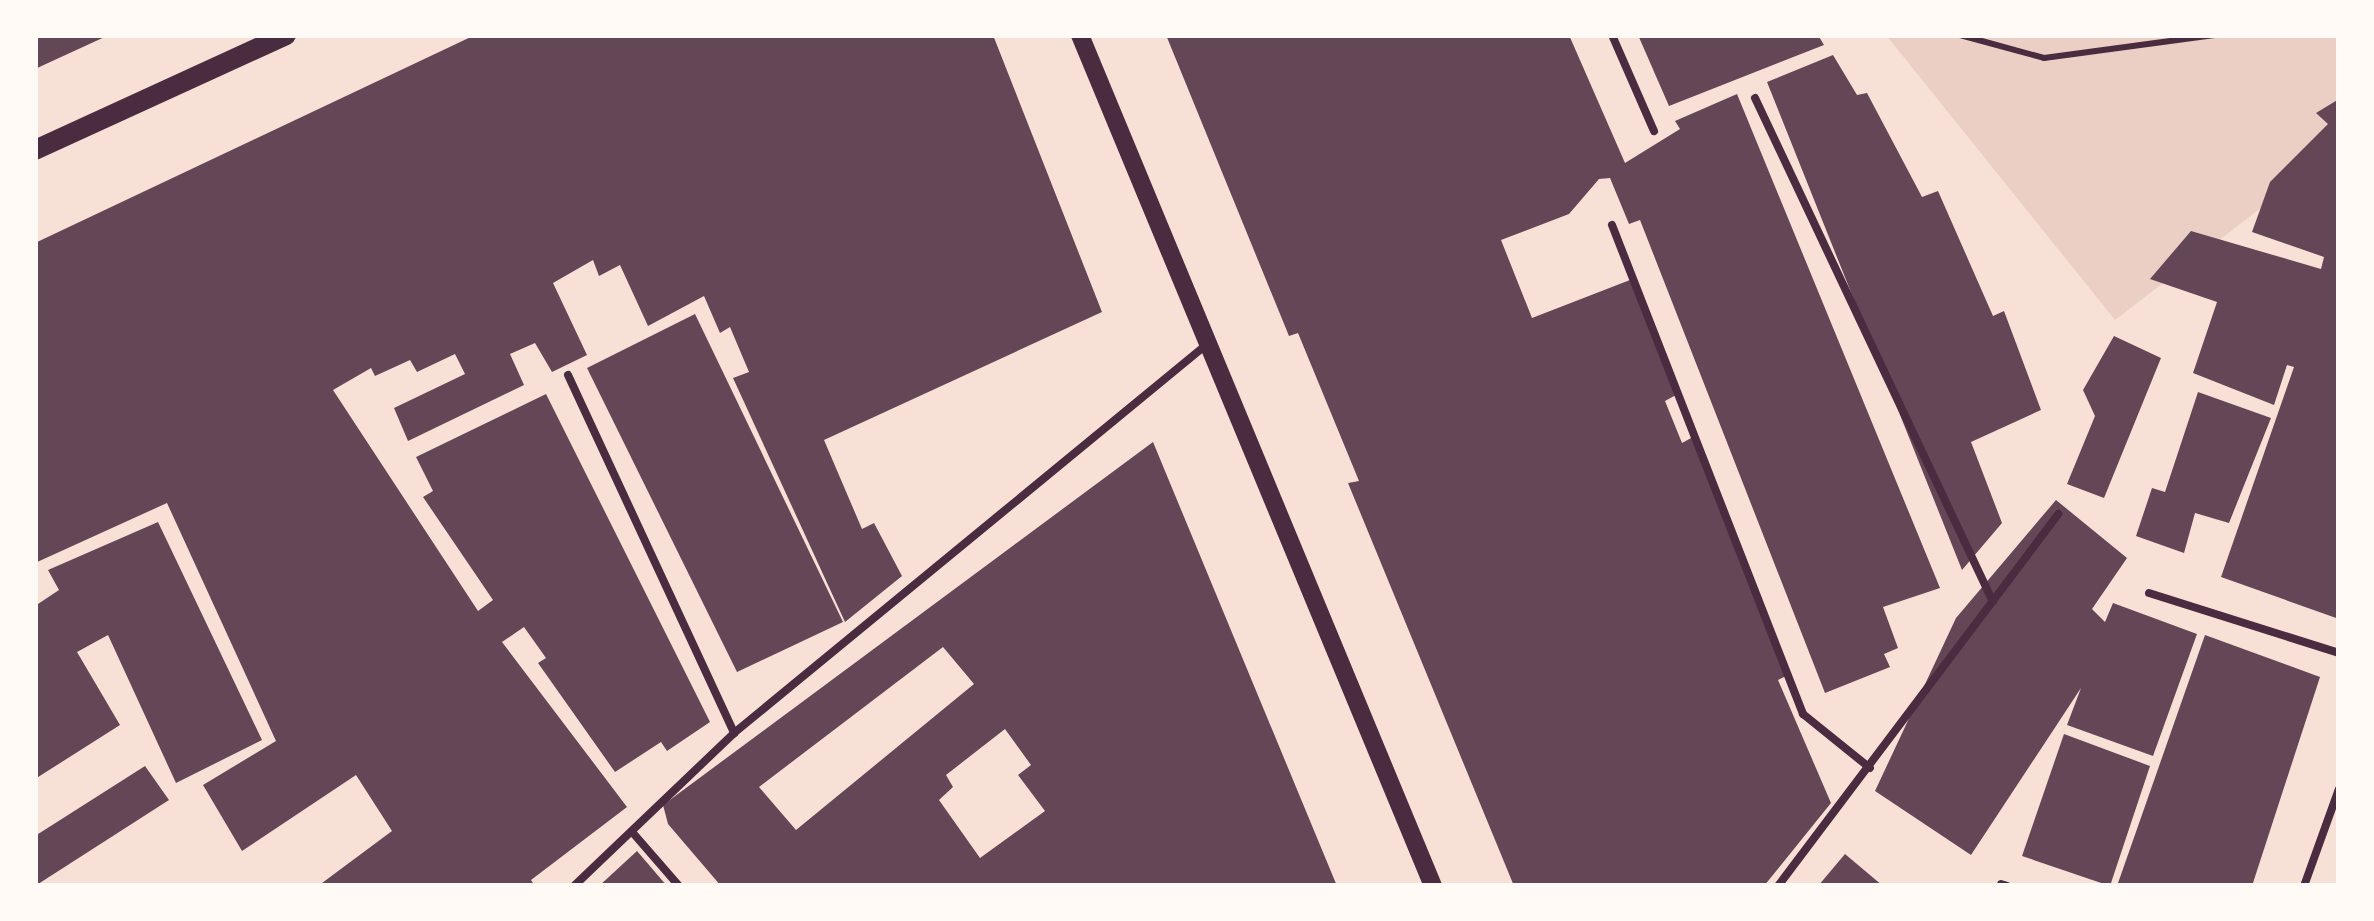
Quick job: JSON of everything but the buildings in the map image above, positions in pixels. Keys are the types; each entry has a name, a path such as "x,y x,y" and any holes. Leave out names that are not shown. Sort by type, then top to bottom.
{"main road":[{"path":"35,150 286,35"}],"street":[{"path":"1080,35 1433,886"}],"lane":[{"path":"1612,35 1654,131"},
{"path":"1754,98 1992,602"},
{"path":"1612,225 1802,714 1870,768"},
{"path":"574,886 734,733 1206,345"},
{"path":"568,375 734,733"},
{"path":"1778,886 2058,514"},
{"path":"2149,593 2339,653"},
{"path":"2304,886 2339,790"},
{"path":"633,833 679,886"}],"path":[{"path":"1960,35 2044,58 2214,35"}],"shaded area":[{"path":"1886,35 2339,35 2339,148 2115,320"}]}
